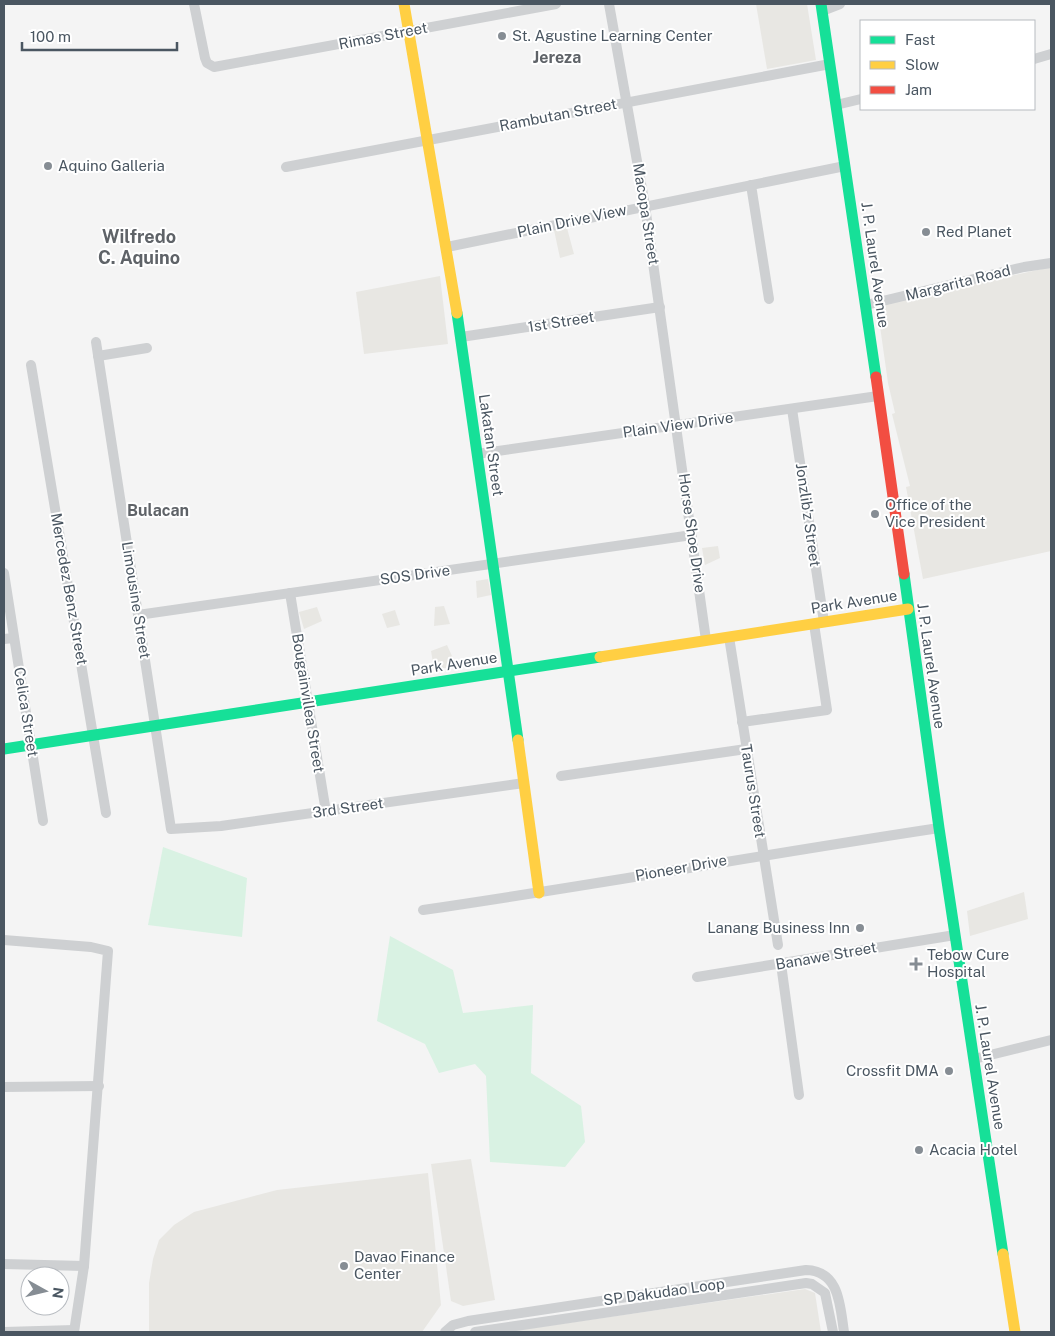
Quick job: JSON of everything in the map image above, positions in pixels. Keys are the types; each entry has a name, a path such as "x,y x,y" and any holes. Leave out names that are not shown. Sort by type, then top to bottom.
{"street":[{"name":"Rimas Street","path":"194,4 205,58 211,66 221,67 556,4"},
{"name":"Lakatan Street","path":"404,4 429,140 461,337 539,893"},
{"name":"Macopa Street","path":"609,4 628,102 645,206 677,425"},
{"path":"822,7 840,4"},
{"name":"J. P. Laurel Avenue","path":"822,7 866,305 939,828 1015,1332"},
{"path":"1035,59 1051,54"},
{"name":"Rambutan Street","path":"286,168 830,64"},
{"path":"836,105 860,99"},
{"name":"Plain Drive View","path":"447,247 845,166"},
{"path":"751,185 769,299"},
{"name":"Margarita Road","path":"866,305 1024,267 1051,263"},
{"name":"1st Street","path":"461,337 660,307"},
{"name":"Limousine Street","path":"96,342 171,829"},
{"path":"98,356 147,348"},
{"name":"Mercedez Benz Street","path":"31,365 106,813"},
{"name":"Plain View Drive","path":"477,454 878,396"},
{"name":"Jonzlib'z Street","path":"742,722 826,710 819,623 792,408"},
{"name":"Horse Shoe Drive","path":"677,425 706,640"},
{"name":"SOS Drive","path":"138,615 692,535"},
{"name":"Celica Street","path":"4,573 9,638 43,821"},
{"name":"Bougainvillea Street","path":"290,593 326,812"},
{"name":"Park Avenue","path":"4,749 908,609"},
{"name":"Taurus Street","path":"729,637 778,945"},
{"path":"561,776 746,749"},
{"name":"3rd Street","path":"171,829 221,826 524,783"},
{"name":"Pioneer Drive","path":"423,910 539,893 764,854 939,828"},
{"name":"Banawe Street","path":"697,977 955,935"},
{"path":"4,940 108,950 84,1266 74,1331 4,1332"},
{"path":"781,964 800,1096"},
{"path":"974,1059 1051,1040"},
{"path":"4,1088 98,1086"},
{"path":"4,1264 84,1266"},
{"name":"SP Dakudao Loop","path":"445,1332 453,1325 468,1321 806,1270 819,1272 828,1277 837,1290 844,1332"},
{"path":"730,1282 732,1294"},
{"name":"SP Dakudao Loop","path":"475,1332 806,1283 820,1288 827,1298 833,1332"}],"shaded area":[{"path":"756,4 807,4 816,60 767,69"},
{"path":"567,228 574,254 560,258 554,230"},
{"path":"1051,267 1051,551 923,579 906,487 910,486 892,414 895,413 888,383 877,305"},
{"path":"440,276 448,344 364,354 356,292"},
{"path":"718,546 720,558 705,565 702,548"},
{"path":"488,579 491,595 477,598 476,581"},
{"path":"444,606 450,624 434,626 435,607"},
{"path":"317,607 322,621 304,629 299,612"},
{"path":"395,610 400,625 387,628 382,614"},
{"path":"447,645 457,667 434,669 431,651"},
{"path":"1024,892 1028,919 970,936 967,911"},
{"path":"471,1159 495,1300 463,1306 451,1301 431,1164"},
{"path":"428,1173 441,1305 422,1332 149,1332 149,1283 153,1259 159,1240 174,1225 194,1212 277,1190"},
{"path":"805,1289 815,1293 821,1332 504,1332"}],"green space":[{"path":"163,847 247,878 242,937 148,925"},
{"path":"390,936 453,970 463,1013 533,1005 531,1073 581,1106 585,1142 565,1167 490,1162 486,1076 475,1064 439,1073 425,1044 377,1021"}],"traffic: fast":[{"path":"821,4 876,377"},
{"path":"457,313 518,740"},
{"path":"904,574 939,828 1003,1254"},
{"path":"4,749 600,657"}],"traffic: slow":[{"path":"404,4 457,313"},
{"path":"600,657 908,609"},
{"path":"518,740 539,893"},
{"path":"1003,1254 1015,1332"}],"traffic: jam":[{"path":"876,377 904,574"}],"place":[{"name":"St. Agustine Learning Center","path":"502,36"},
{"name":"Aquino Galleria","path":"48,166"},
{"name":"Red Planet","path":"926,232"},
{"name":"Office of the Vice President","path":"875,514"},
{"name":"Lanang Business Inn","path":"860,928"},
{"name":"Tebow Cure Hospital","path":"916,964"},
{"name":"Crossfit DMA","path":"949,1071"},
{"name":"Acacia Hotel","path":"919,1150"},
{"name":"Davao Finance Center","path":"344,1266"}],"district":[{"name":"Jereza","path":"557,57"},
{"name":"Wilfredo C. Aquino","path":"139,247"},
{"name":"Bulacan","path":"158,510"}]}
